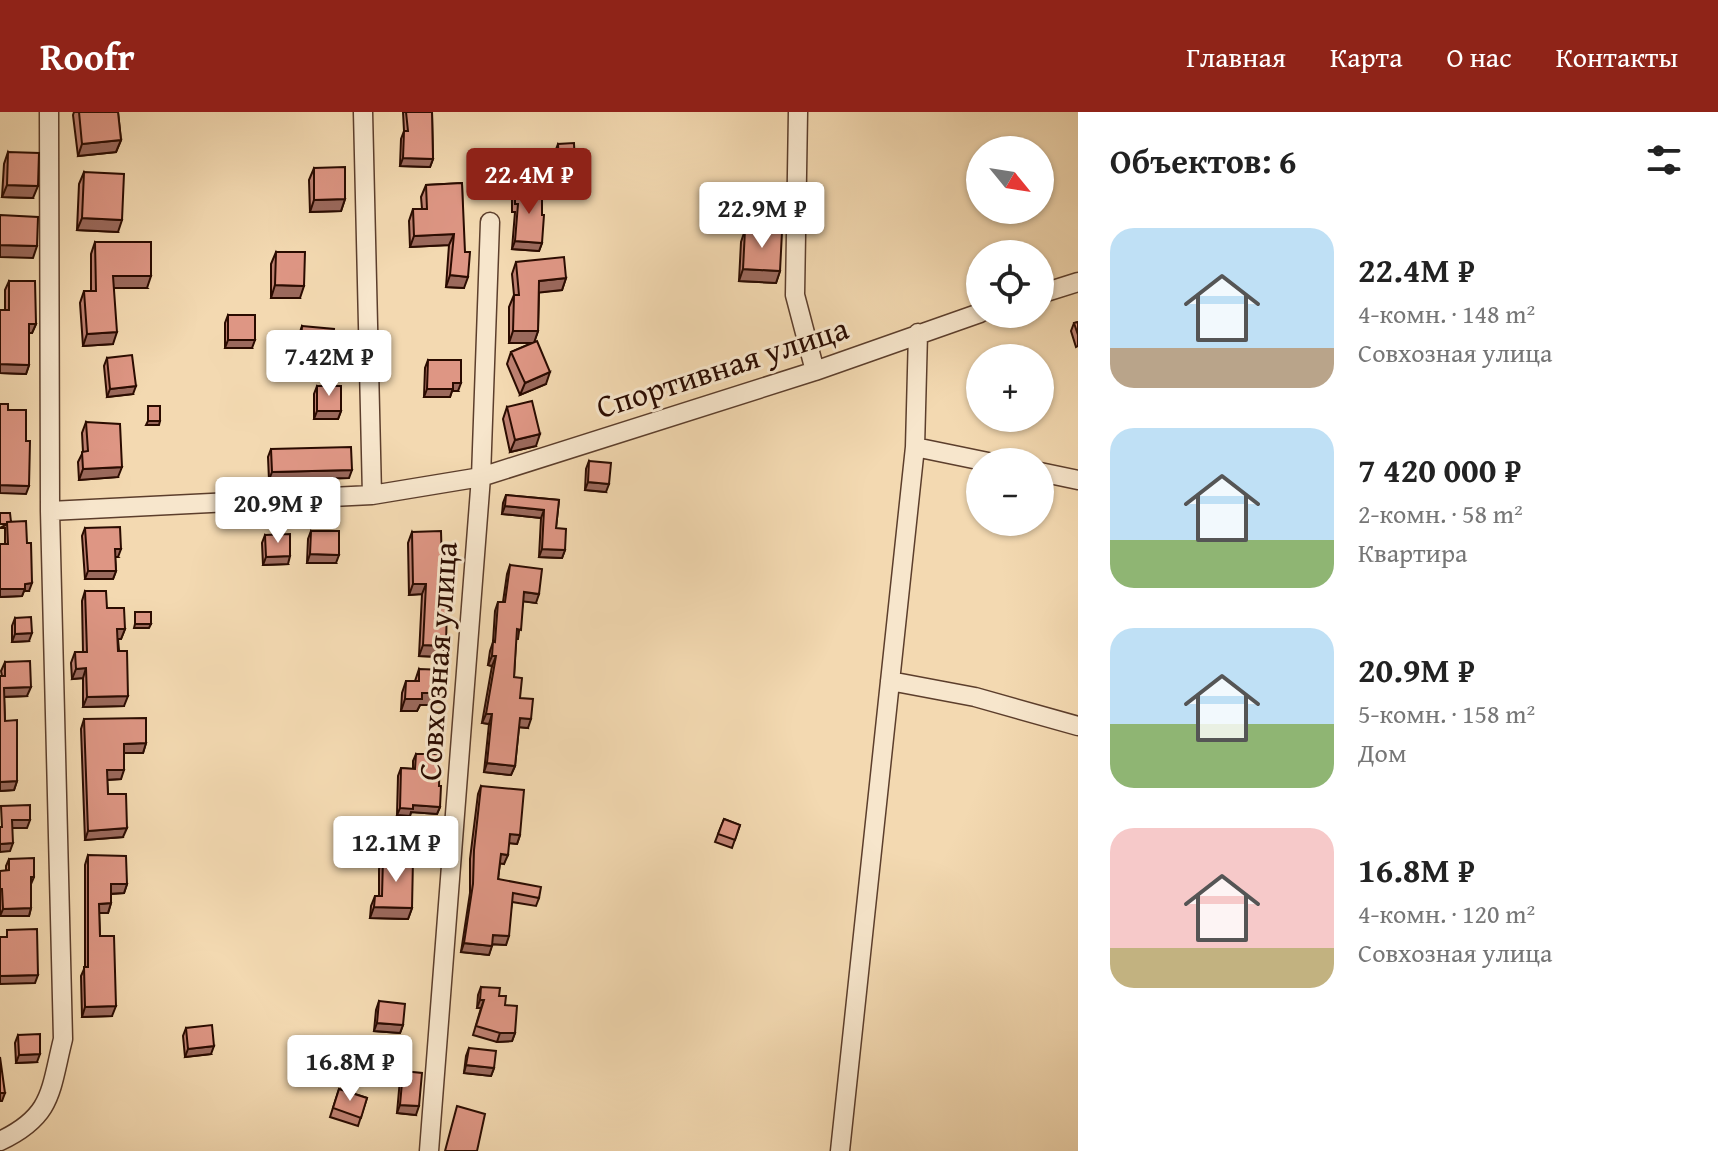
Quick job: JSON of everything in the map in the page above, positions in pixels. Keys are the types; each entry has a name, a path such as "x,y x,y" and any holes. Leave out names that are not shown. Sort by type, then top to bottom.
{"street":[{"path":"0,1141 26,1129 47,1102 63,1039 50,511 49,112"},
{"path":"363,112 372,495"},
{"path":"798,112 795,295 815,371"},
{"name":"Совхозная улица","path":"429,1151 481,477 490,222"},
{"path":"1054,290 1078,282"},
{"name":"Спортивная улица","path":"50,511 372,495 481,477 815,371 966,318"},
{"path":"840,1151 915,447 918,333"},
{"path":"915,447 966,457"},
{"path":"1054,475 1078,480"},
{"path":"890,681 975,697 1078,726"}],"building":[{"path":"79,112 118,112 121,140 82,144"},
{"path":"406,112 432,112 433,159 403,158 404,131 408,131"},
{"path":"574,143 575,166 559,167 558,144"},
{"path":"8,152 39,153 38,186 7,185"},
{"path":"345,167 345,199 314,200 314,168"},
{"path":"84,172 124,174 122,220 82,218"},
{"path":"462,183 465,252 470,252 468,277 450,275 454,234 414,236 413,209 427,209 426,185"},
{"path":"542,190 542,243 515,241 518,204 515,204 515,191"},
{"path":"0,215 38,217 37,246 0,245"},
{"path":"745,230 782,232 780,271 743,269"},
{"path":"95,242 151,242 151,276 113,276 117,332 87,334 84,291 96,291"},
{"path":"276,252 305,252 304,286 275,285"},
{"path":"564,257 566,278 539,281 538,331 513,331 514,295 519,295 516,262"},
{"path":"9,281 35,281 36,324 29,324 29,365 0,364 0,310 9,310"},
{"path":"228,315 255,315 255,340 228,340"},
{"path":"302,326 334,329 331,359 300,356"},
{"path":"537,341 550,372 525,383 511,352"},
{"path":"132,355 136,386 110,389 107,358"},
{"path":"428,360 461,360 461,383 453,383 453,389 427,389"},
{"path":"317,386 341,386 341,411 317,411"},
{"path":"532,401 540,434 515,440 507,407"},
{"path":"0,404 8,404 8,410 26,410 26,441 30,441 29,486 0,485"},
{"path":"148,406 160,406 160,421 148,421"},
{"path":"86,422 120,424 122,467 83,469 82,452 88,451"},
{"path":"351,447 352,470 272,472 271,449"},
{"path":"589,461 611,463 609,484 588,482"},
{"path":"506,495 559,500 556,528 566,529 565,550 542,549 544,510 505,506"},
{"path":"0,513 10,513 11,522 0,524"},
{"path":"26,521 27,543 31,543 32,583 25,584 25,589 0,589 0,544 8,544 7,522"},
{"path":"120,527 121,549 115,549 116,571 88,571 85,528"},
{"path":"311,531 339,531 339,555 310,554"},
{"path":"441,531 443,603 447,603 446,646 423,645 426,584 413,584 412,532"},
{"path":"290,534 290,556 266,557 265,535"},
{"path":"510,565 542,569 539,594 524,592 521,630 517,629 514,677 522,678 520,698 533,699 531,719 520,718 515,766 487,763 492,714 486,714 496,656 492,656 493,641 498,602 505,602"},
{"path":"85,591 106,591 107,608 124,608 125,629 117,629 118,651 127,651 128,696 87,697 86,668 76,669 75,652 87,652"},
{"path":"135,612 151,612 151,624 135,624"},
{"path":"31,617 32,633 15,634 15,618"},
{"path":"30,661 31,687 4,688 5,721 17,720 17,781 0,782 0,676 5,676 5,662"},
{"path":"419,669 445,670 444,693 422,693 422,699 405,699 406,681 419,681"},
{"path":"146,718 146,743 124,744 124,770 107,770 108,794 126,794 127,828 88,831 84,719"},
{"path":"416,754 440,754 440,807 413,805 413,809 400,808 401,768 415,769"},
{"path":"481,786 524,790 520,835 510,834 508,855 501,854 498,879 541,887 539,898 513,893 509,936 493,935 492,946 464,943 473,884"},
{"path":"30,805 30,820 12,820 13,843 0,844 1,806"},
{"path":"724,819 740,825 735,840 718,834"},
{"path":"88,855 126,856 127,884 111,884 111,903 99,904 100,936 114,936 116,1006 85,1007"},
{"path":"34,858 31,908 3,909 0,871 9,870 9,859"},
{"path":"383,859 413,859 412,908 374,907 375,896 382,896"},
{"path":"37,929 38,975 0,976 0,937 7,937 7,930"},
{"path":"481,987 500,988 499,996 506,996 505,1005 517,1006 515,1033 500,1033 476,1026 484,1000 480,1000"},
{"path":"379,1001 405,1004 403,1025 377,1023"},
{"path":"212,1025 214,1046 188,1049 186,1028"},
{"path":"40,1034 40,1054 19,1055 18,1035"},
{"path":"469,1048 496,1051 494,1068 466,1065"},
{"path":"0,1057 5,1093 0,1093"},
{"path":"403,1071 422,1073 419,1106 400,1105"},
{"path":"339,1089 367,1098 361,1118 333,1108"},
{"path":"457,1106 485,1114 477,1151 445,1151"}]}
